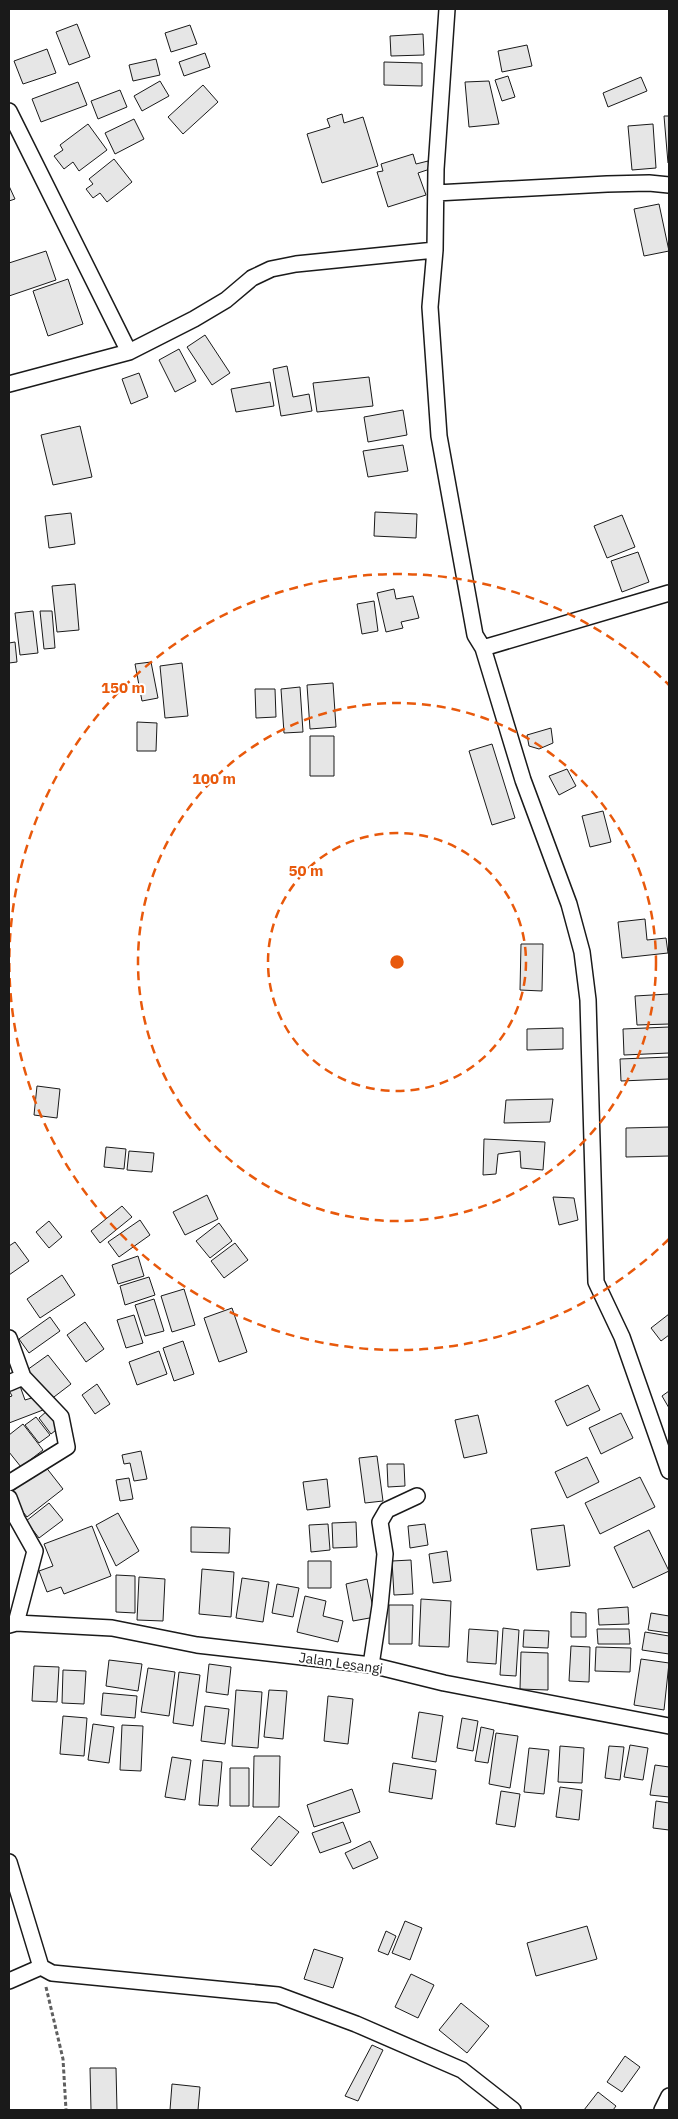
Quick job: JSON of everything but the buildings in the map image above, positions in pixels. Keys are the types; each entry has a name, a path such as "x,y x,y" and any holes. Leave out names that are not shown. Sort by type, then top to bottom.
{"street":[{"path":"447,9 436,193 435,250 430,307 439,436 475,635 483,648 523,780 569,904 582,952 588,1000 596,1282 622,1337 669,1471"},
{"path":"9,111 130,352"},
{"path":"436,193 607,184 649,183 669,185"},
{"path":"9,384 130,352 194,319 226,300 252,278 271,269 296,264 435,250"},
{"path":"483,648 669,592"},
{"path":"9,1338 23,1377 61,1417 67,1447 9,1483"},
{"path":"9,1383 23,1377"},
{"path":"371,1665 380,1606 385,1554 380,1522 387,1510 417,1496"},
{"path":"9,1498 35,1551 12,1624"},
{"name":"Jalan Lesangi","path":"12,1624 112,1628 197,1644 371,1665 444,1683 669,1726"},
{"path":"9,1862 41,1967 52,1973 278,1995 356,2024 462,2070 513,2110"},
{"path":"9,1981 41,1967"},
{"path":"662,2110 669,2096"}],"path":[{"path":"41,1967 63,2059 66,2110"}]}
